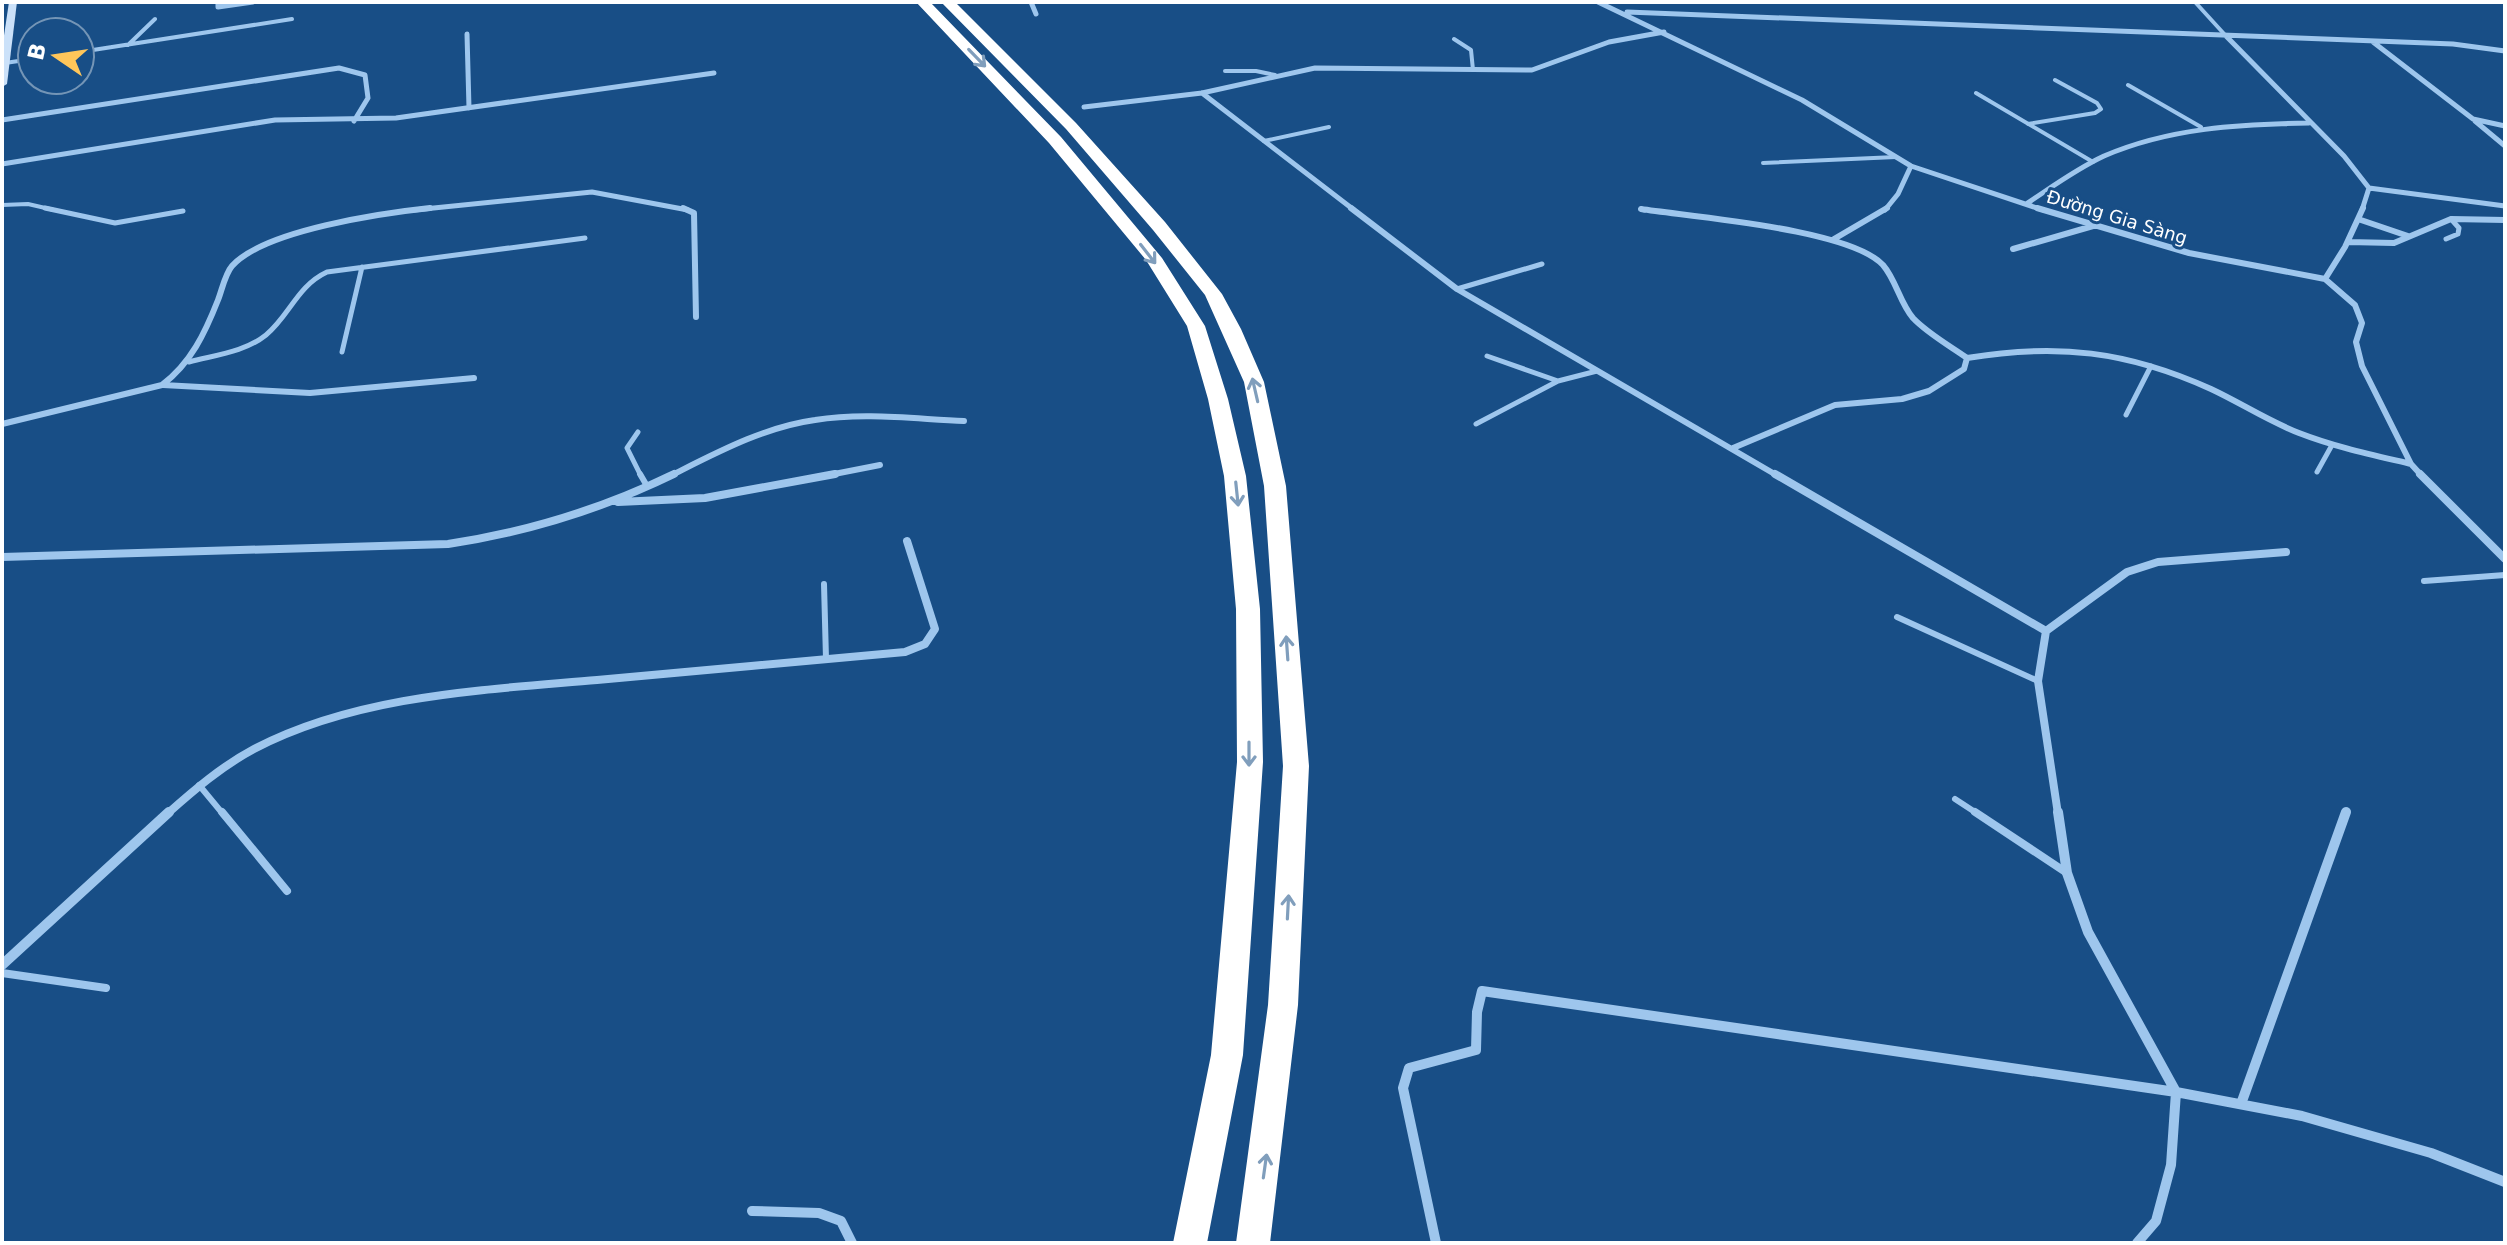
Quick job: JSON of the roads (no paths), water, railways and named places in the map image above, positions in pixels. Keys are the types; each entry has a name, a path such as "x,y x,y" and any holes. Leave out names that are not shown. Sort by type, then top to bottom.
{"highway":[{"path":"923,2 1055,140 1153,258 1196,326 1218,399 1235,476 1248,609 1250,762 1227,1055 1190,1243"},
{"path":"948,2 1071,126 1159,226 1213,294 1232,329 1254,382 1275,486 1296,766 1283,1005 1253,1243"}],"street":[{"path":"2,84 13,2"},
{"path":"218,2 218,7 224,8 253,2"},
{"path":"1031,2 1036,14"},
{"name":"Đường Gia Sàng","path":"1598,2 1802,100 1911,166 2093,226 2189,253 2325,279"},
{"path":"1623,12 2453,44 2505,51"},
{"path":"1084,107 1202,93 1315,68 1532,70 1609,42 1665,32"},
{"path":"467,34 469,108"},
{"path":"2226,36 2344,156 2369,188 2505,206"},
{"path":"2373,41 2505,146"},
{"path":"2,120 339,68 365,75 368,98 354,121"},
{"path":"2,164 275,120 354,121 714,73"},
{"path":"1202,93 1457,289 2046,631"},
{"path":"2473,119 2505,126"},
{"path":"2026,204 2093,162 2152,139 2201,127 2309,123"},
{"path":"1834,239 1891,206 1903,191 1911,166"},
{"path":"2369,188 2348,242 2325,279 2355,305 2362,323 2356,342 2362,366 2411,464 2505,559"},
{"path":"2,424 162,385 176,377 189,362 232,266 245,255 264,245 341,221 373,216 592,192 610,193 645,203 685,206 694,213 696,317"},
{"path":"1641,209 1834,239 1863,250 1883,265 1913,318 1967,358 2018,348 2059,347 2104,353 2151,366 2332,445 2411,464"},
{"path":"2358,219 2409,236"},
{"path":"2348,242 2380,245 2451,219 2505,220"},
{"path":"2013,249 2093,226"},
{"path":"1733,448 1835,405 1902,399 1929,391 1964,369 1967,358"},
{"path":"162,385 310,393 474,378"},
{"path":"2,557 424,547 487,540 613,502 746,439 795,423 849,417 964,421"},
{"path":"613,502 705,498 880,465"},
{"path":"2,965 199,785 266,744 329,719 402,703 499,689 905,652 925,644 935,629 907,541"},
{"path":"2137,1243 2156,1221 2171,1165 2176,1092 2088,932 2067,873 2038,681 2046,631 2127,572 2158,562 2286,552"},
{"path":"2241,1104 2346,812"},
{"path":"1436,1243 1403,1088 1409,1068 1429,1060 1465,1056 1476,1050 1479,1030 1476,1003 1482,991 2241,1104 2302,1116 2431,1153 2505,1182"},
{"path":"752,1211 819,1213 841,1221 852,1243"}],"lane":[{"path":"2195,2 2226,36"},
{"path":"128,45 155,19"},
{"path":"96,50 292,19"},
{"path":"1454,39 1470,46 1473,70"},
{"path":"5,63 16,61"},
{"path":"1225,71 1256,71 1275,75"},
{"path":"2028,124 2095,113 2101,109 2097,103 2055,80"},
{"path":"2128,85 2201,127"},
{"path":"1976,93 2093,162"},
{"path":"1264,141 1329,127"},
{"path":"1763,163 1896,157"},
{"path":"2,205 28,204 115,223 183,211"},
{"path":"2446,239 2458,234 2459,228 2451,219"},
{"path":"189,362 239,348 267,334 302,285 327,272 585,238"},
{"path":"1457,289 1542,264"},
{"path":"342,352 362,267"},
{"path":"1487,356 1558,381"},
{"path":"2126,415 2151,366"},
{"path":"1476,424 1558,381 1597,371"},
{"path":"638,432 627,448 647,486"},
{"path":"2317,472 2332,445"},
{"path":"2424,581 2505,575"},
{"path":"824,584 826,659"},
{"path":"1897,617 2038,681"},
{"path":"199,785 287,891"},
{"path":"1955,799 2067,873"},
{"path":"2,973 106,988"}]}
